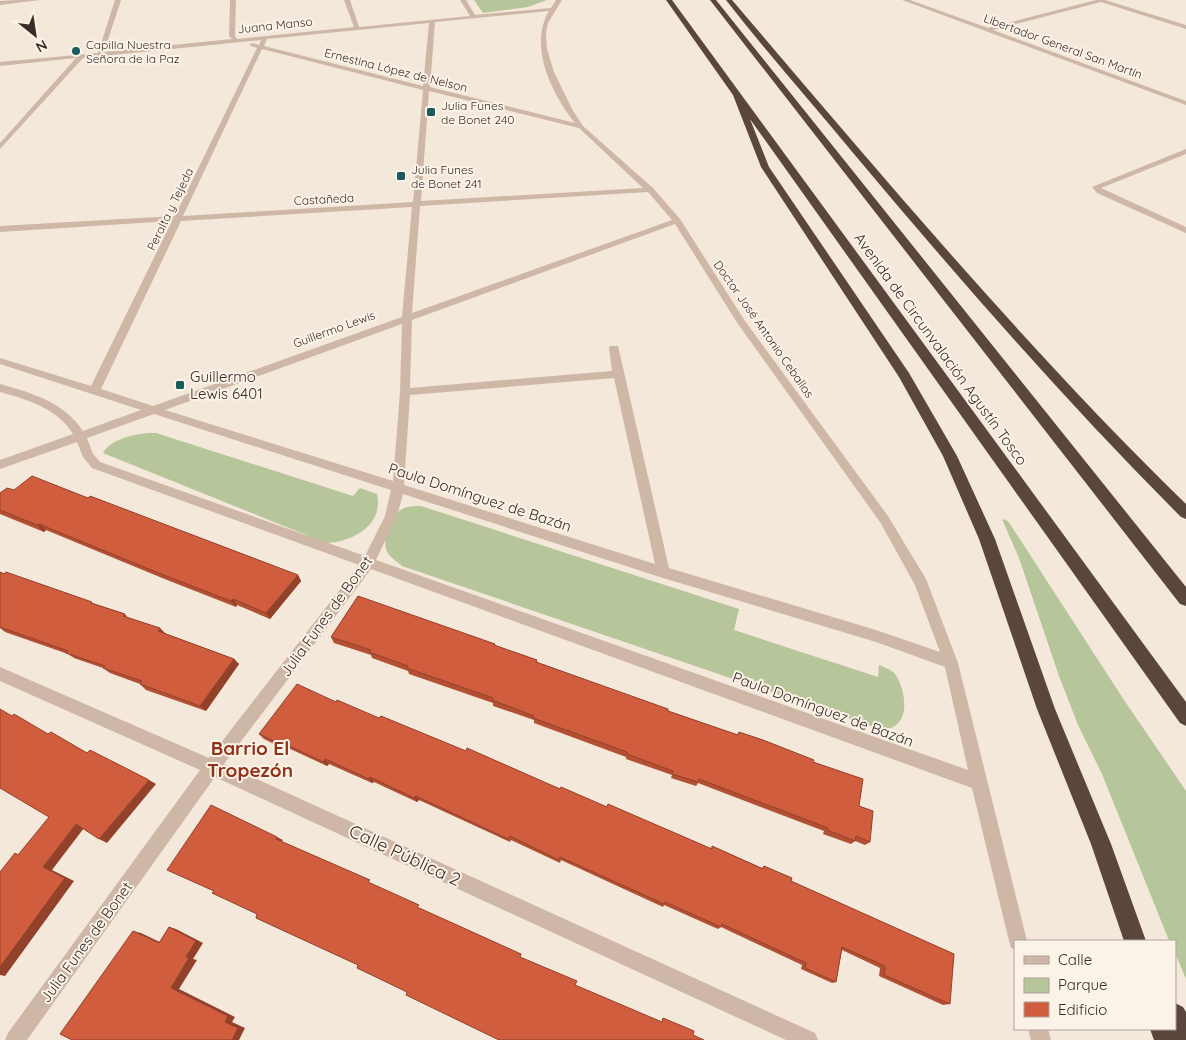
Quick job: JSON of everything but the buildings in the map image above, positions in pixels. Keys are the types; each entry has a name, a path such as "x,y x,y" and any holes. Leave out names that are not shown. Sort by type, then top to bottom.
{"highway":[{"name":"Avenida de Circunvalación Agustín Tosco","path":"669,0 1186,717"},
{"path":"713,0 1186,599"},
{"path":"729,0 908,212 1043,364 1119,447 1186,514"},
{"path":"737,95 765,167 905,376 927,414 970,498 1007,592 1046,709 1077,781 1134,940"},
{"path":"1127,919 1138,940"},
{"path":"1176,1017 1186,1037"}],"street":[{"path":"1,4 37,0"},
{"path":"100,54 118,0"},
{"path":"232,0 232,36 236,41"},
{"path":"347,0 357,28"},
{"path":"464,0 474,17"},
{"name":"Doctor José Antonio Ceballos","path":"559,0 552,9 544,32 545,52 565,104 581,127 665,205 741,322 884,519 921,583 951,663 964,707 979,782 1018,940"},
{"name":"Libertador General San Martín","path":"905,0 1186,103"},
{"path":"988,30 1101,0 1186,26"},
{"name":"Juana Manso","path":"0,64 552,9"},
{"name":"Julia Funes de Bonet","path":"15,1040 212,767 368,563 390,516 398,488 405,392 407,317 418,205 432,21"},
{"name":"Peralta y Tejeda","path":"95,390 265,38"},
{"name":"Ernestina López de Nelson","path":"236,41 581,127"},
{"path":"0,147 81,56"},
{"path":"1186,151 1096,187 1100,191 1186,230"},
{"name":"Castañeda","path":"0,229 650,190"},
{"name":"Guillermo Lewis","path":"0,465 407,317 677,222"},
{"path":"614,348 618,374 663,572"},
{"name":"Paula Domínguez de Bazán","path":"0,361 663,572 876,636 951,663"},
{"path":"405,392 618,374"},
{"name":"Paula Domínguez de Bazán","path":"0,388 53,407 70,420 80,436 88,458 96,465 979,782"},
{"name":"Calle Pública 2","path":"0,674 212,767 808,1040"}],"green space":[{"path":"474,0 547,0 528,7 483,13"},
{"path":"156,433 353,496 360,488 377,494 378,505 376,514 365,529 356,535 337,542 326,543 103,453 112,443 126,437"},
{"path":"421,506 739,609 734,630 878,677 879,665 895,674 902,689 904,706 900,722 894,727 885,729 875,727 402,566 387,552 385,544 387,533 398,512 409,507"},
{"path":"1002,519 1008,521 1124,700 1186,791 1186,979 1176,955 1176,940 1169,940 1168,938 1102,774 1078,725 1059,676 1019,558"}],"place":[{"name":"Capilla Nuestra Señora de la Paz","path":"76,51"},
{"name":"Julia Funes de Bonet 240","path":"431,112"},
{"name":"Julia Funes de Bonet 241","path":"401,176"},
{"name":"Guillermo Lewis 6401","path":"180,385"}],"district":[{"name":"Barrio El Tropezón","path":"250,759"}]}
